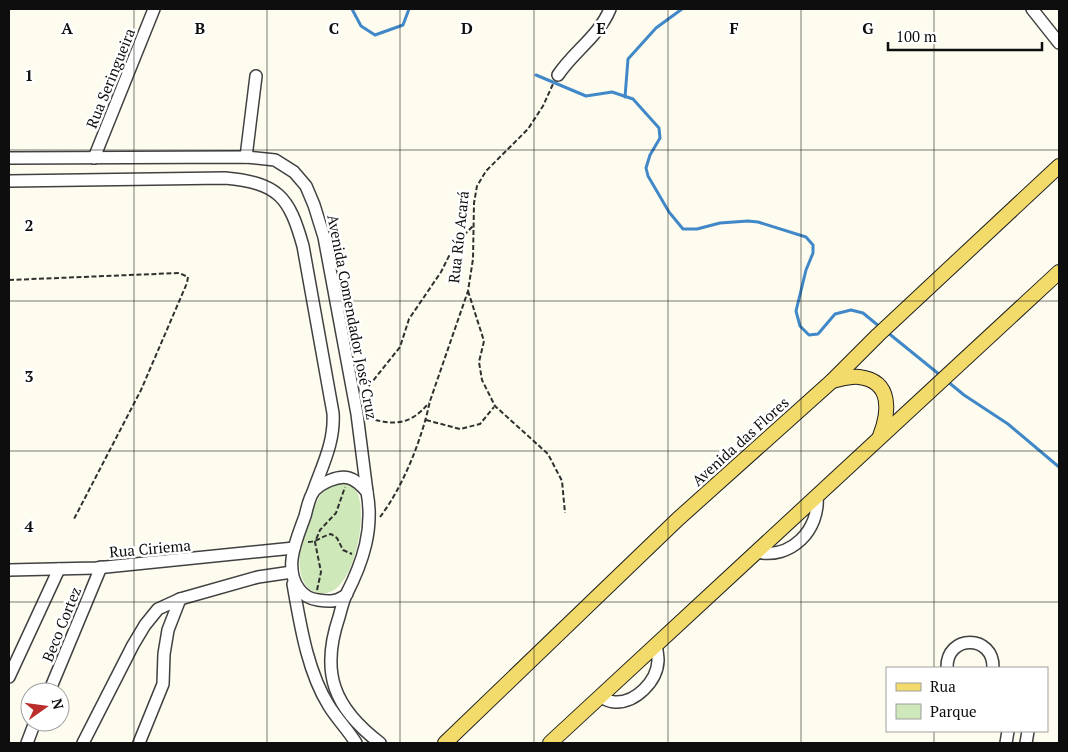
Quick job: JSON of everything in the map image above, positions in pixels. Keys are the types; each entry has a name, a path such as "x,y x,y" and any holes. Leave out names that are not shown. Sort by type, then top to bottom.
{"main road":[{"name":"Avenida das Flores","path":"445,743 678,519 832,381 878,335 1059,166"},
{"path":"550,743 562,738 600,697 1059,272"},
{"path":"832,381 859,377 869,379 881,388 886,396 888,407 880,437"}],"street":[{"name":"Rua Seringueira","path":"94,158 154,9"},
{"path":"558,75 570,58 602,25 610,9"},
{"path":"1032,9 1059,43"},
{"path":"246,156 256,76"},
{"name":"Avenida Comendador José Cruz","path":"9,158 246,156 275,160 289,169 306,186 324,237 356,409 370,512 362,560 347,594"},
{"path":"9,181 225,178 262,184 276,193 289,206 303,246 333,419 329,453 295,545 292,576 300,627 322,693 329,707 356,743"},
{"path":"313,492 335,479 348,478 359,484 367,492"},
{"path":"756,552 764,554 780,552 795,545 802,539 816,517 818,508 817,496"},
{"name":"Rua Ciriema","path":"9,570 101,567 295,545"},
{"name":"Beco Cortez","path":"53,682 101,567"},
{"path":"9,677 59,569"},
{"path":"292,576 300,592 308,598 331,602 339,600 347,594"},
{"path":"83,743 145,625 158,609 180,599 258,577 292,576"},
{"path":"347,594 331,646 330,674 339,698 348,712 358,725 380,743"},
{"path":"139,743 163,684 164,654 168,630 180,599"},
{"path":"947,667 949,656 953,650 965,643 979,644 990,653 992,664"},
{"path":"600,697 614,702 621,701 634,697 645,688 650,682 658,661 656,645"}],"path":[{"name":"Rua Río Acará","path":"368,533 395,496 426,420 430,401 468,291 473,259 475,195 480,180 528,129 543,106 548,94"},
{"path":"356,409 400,347 409,319 441,272 455,244 474,224"},
{"path":"9,280 179,273 188,277 141,390 74,519"},
{"path":"468,291 484,341 479,362 482,380 495,406 548,454 562,481 565,513"},
{"name":"Rua Río Acará","path":"356,409 382,421 392,423 414,418 430,401"},
{"path":"426,420 460,429 480,424 495,406"},
{"path":"315,600 321,572 315,542 320,530 336,513 348,478"},
{"path":"295,545 315,542 331,534 337,538 343,550 362,560"}],"green space":[{"path":"346,482 353,486 360,502 360,531 357,547 346,576 339,586 330,592 318,593 308,588 302,578 300,552 303,537 313,509 325,488 328,485"}],"waterway":[{"path":"352,9 361,26 375,35 403,25 409,9"},
{"path":"625,97 628,59 656,28 682,9"},
{"path":"536,75 586,96 612,92 633,99 659,128 660,138 650,155 646,168 648,176 669,212 683,229 697,229 720,223 748,221 758,222 806,237 813,245 813,253 806,270 796,311 800,326 809,335 818,334 835,314 851,310 863,313 880,327"},
{"path":"887,332 940,375"},
{"path":"947,381 964,395 1008,424 1059,467"}]}
